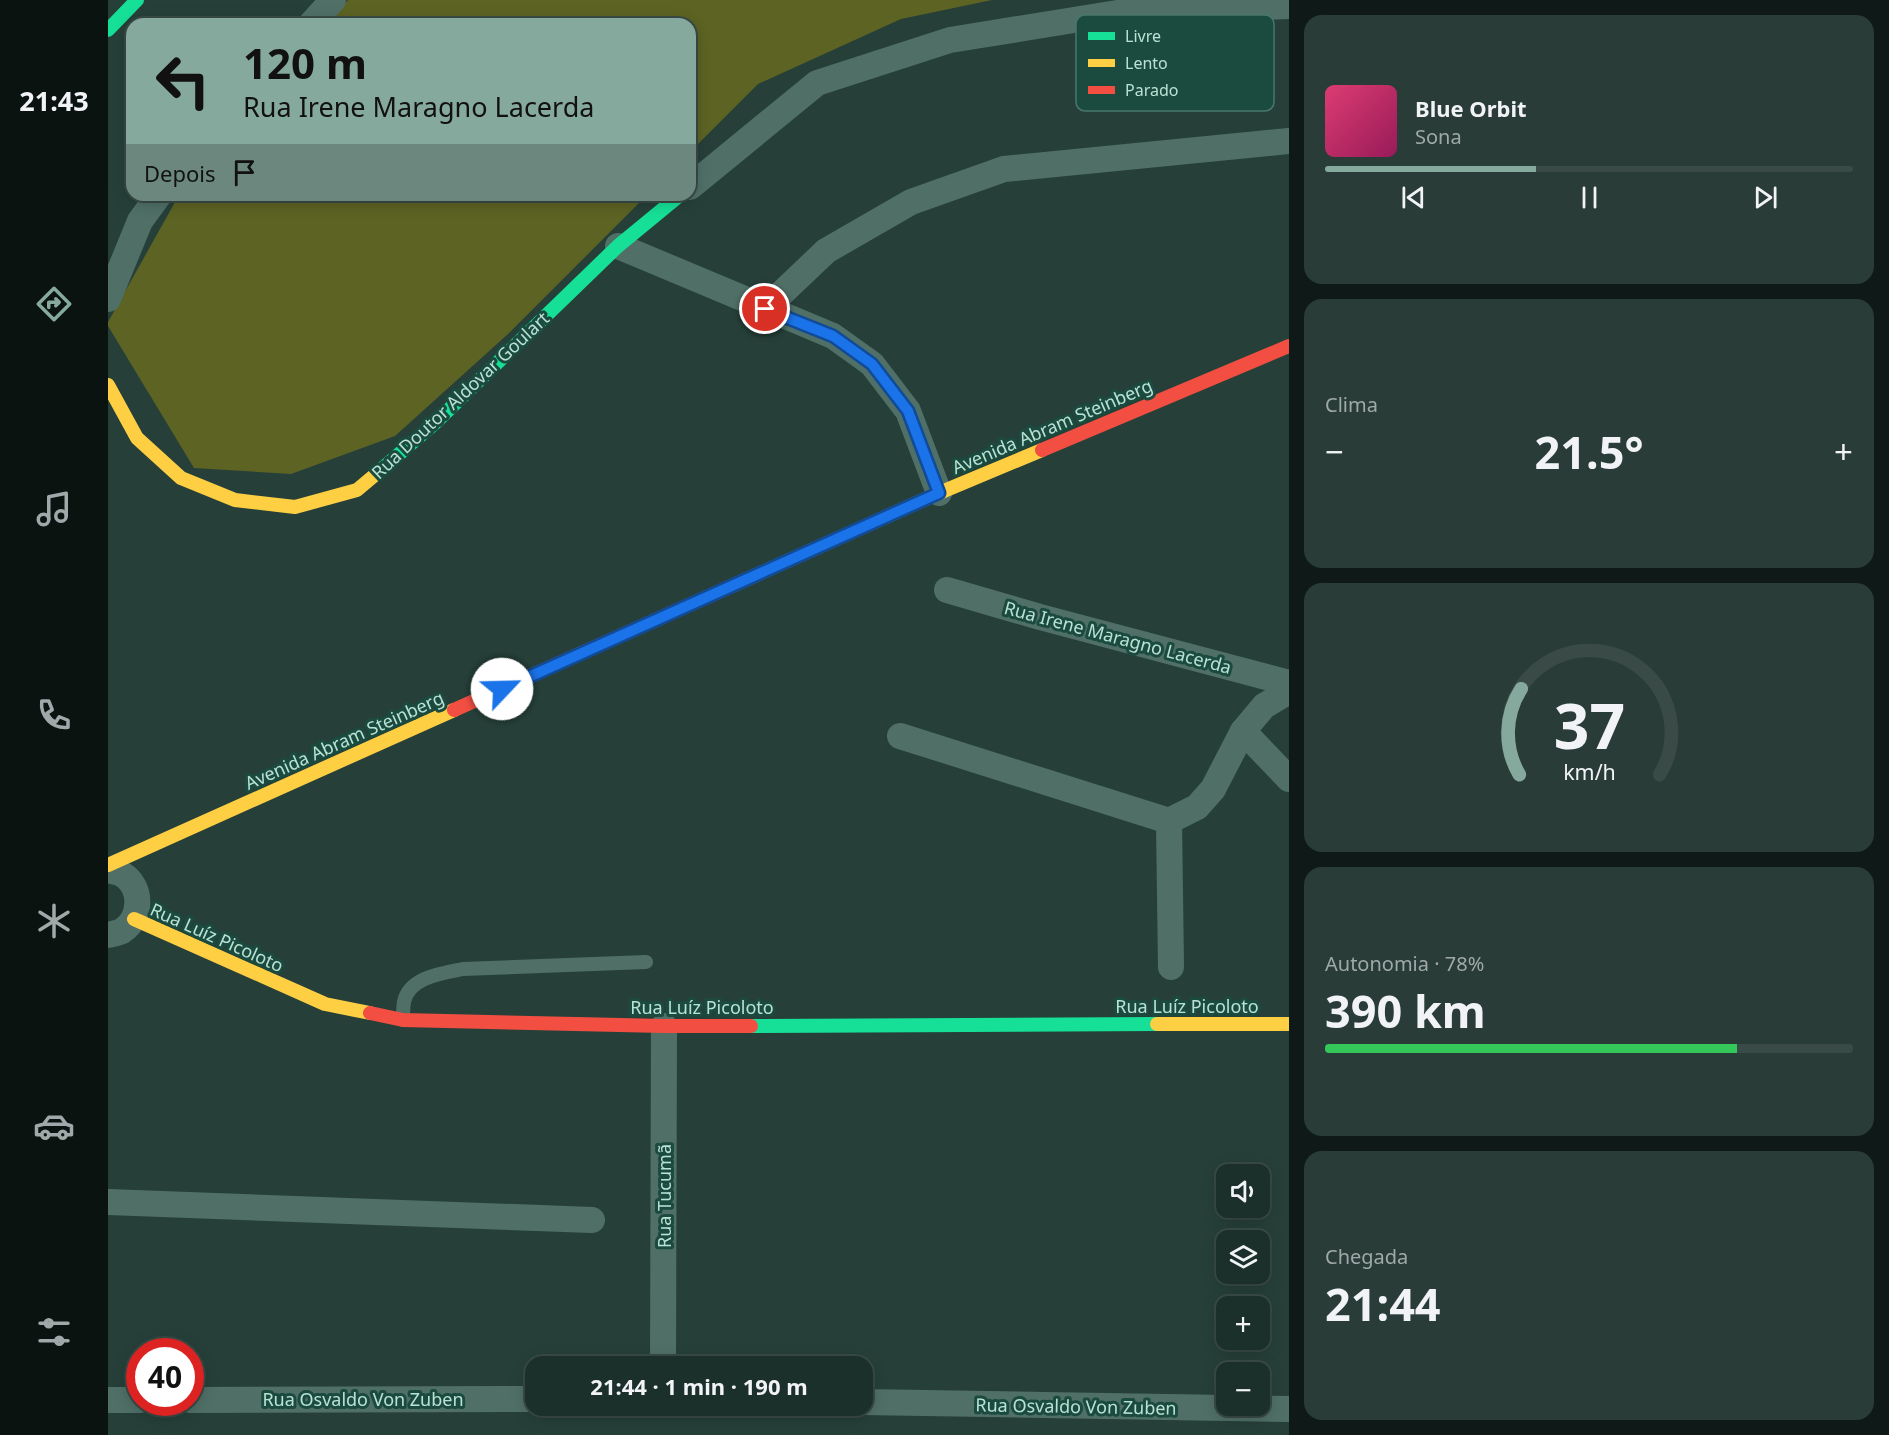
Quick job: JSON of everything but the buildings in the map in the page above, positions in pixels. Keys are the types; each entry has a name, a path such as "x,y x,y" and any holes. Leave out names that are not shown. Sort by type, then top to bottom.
{"street":[{"path":"108,30 137,0"},
{"path":"316,18 333,0"},
{"path":"1106,15 1289,6"},
{"path":"696,182 817,83 950,40 1076,20"},
{"path":"765,309 826,251 911,202 1004,169 1289,141"},
{"path":"108,299 140,220 154,201"},
{"name":"Rua Doutor Aldovar Goulart","path":"108,385 137,438 181,478 235,500 296,507 357,490 435,423 618,246 673,201"},
{"path":"618,246 833,336 872,364 908,411 939,493"},
{"name":"Avenida Abram Steinberg","path":"108,866 939,493 1289,346"},
{"name":"Rua Irene Maragno Lacerda","path":"947,590 1289,683"},
{"path":"900,736 1169,821 1197,807 1213,789 1243,731 1264,706 1289,691"},
{"path":"1243,731 1289,779"},
{"path":"1169,821 1171,967"},
{"path":"108,870 122,874 134,886 138,903 134,919 121,931 108,935"},
{"name":"Rua Luíz Picoloto","path":"134,919 325,1004 403,1020 664,1026 1289,1024"},
{"name":"Rua Tucumã","path":"663,1356 664,1026"},
{"path":"108,1202 592,1220"},
{"name":"Rua Osvaldo Von Zuben","path":"204,1400 525,1399"},
{"path":"108,1400 126,1400"},
{"name":"Rua Osvaldo Von Zuben","path":"873,1402 1289,1409"}],"lane":[{"path":"403,1020 404,1000 410,989 424,979 442,973 463,969 646,962"}],"green space":[{"path":"348,0 992,0 901,19 758,84 696,146 696,18 331,18"},
{"path":"176,201 641,201 508,334 395,436 291,474 194,468 108,326 108,322"}],"traffic: fast":[{"path":"108,30 137,0"},
{"path":"376,474 435,423 618,246 673,201"},
{"path":"751,1026 1157,1024"}],"traffic: slow":[{"path":"108,385 137,438 181,478 235,500 295,507 357,490 376,474"},
{"path":"734,585 939,493 1042,450"},
{"path":"108,865 454,710"},
{"path":"134,919 325,1004 370,1013"},
{"path":"1157,1024 1289,1024"}],"traffic: jam":[{"path":"1042,450 1289,346"},
{"path":"454,710 734,585"},
{"path":"370,1013 403,1020 751,1026"}],"route":[{"path":"502,689 939,493 908,411 872,364 833,336 765,309"}]}
